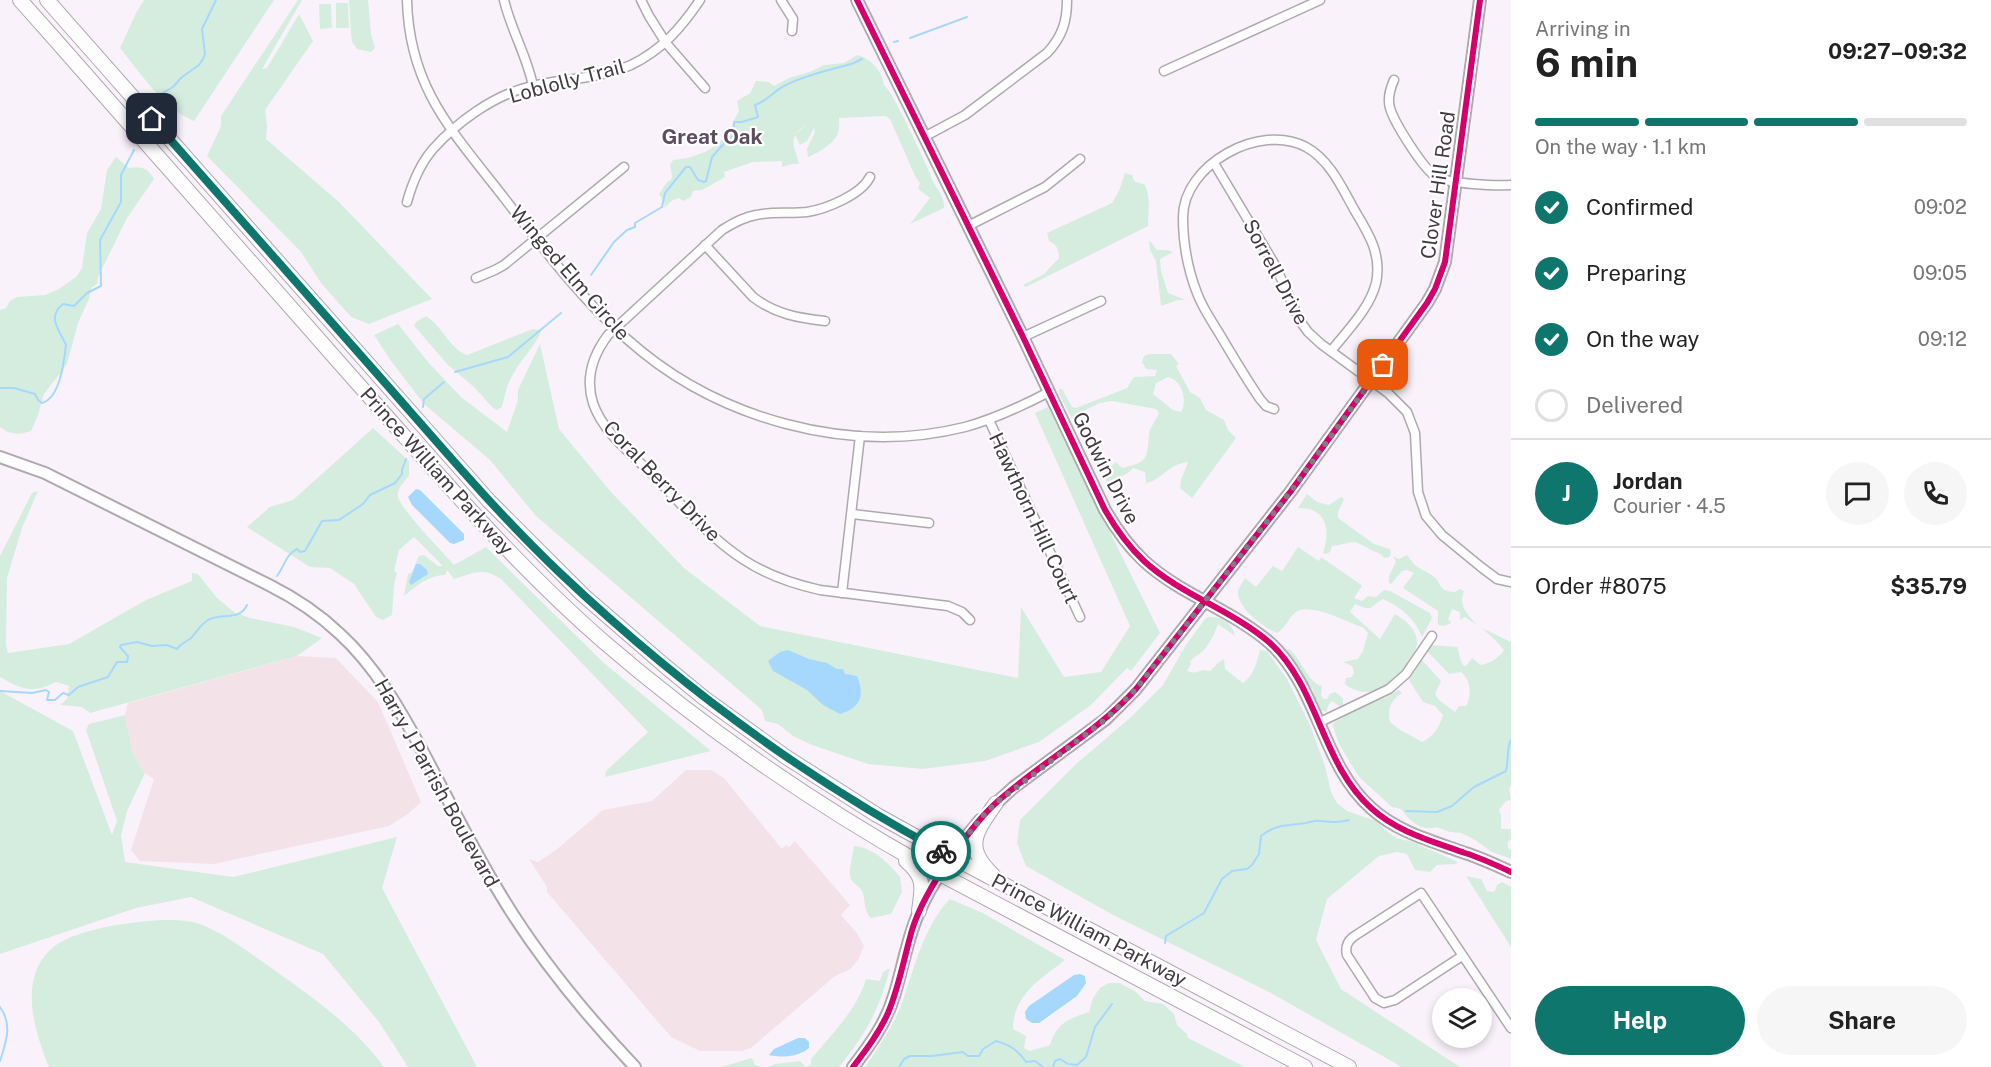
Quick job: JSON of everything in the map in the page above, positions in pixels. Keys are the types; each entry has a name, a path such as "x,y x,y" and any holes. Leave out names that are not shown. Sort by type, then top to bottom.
{"highway":[{"name":"Prince William Parkway","path":"20,0 487,528 602,640 695,717 790,784 881,841 1305,1067"},
{"name":"Prince William Parkway","path":"47,0 489,501 563,576 665,666 744,727 851,800 1003,885 1349,1067"},
{"path":"996,803 979,829 975,847 980,862 1003,885"},
{"path":"881,841 911,865 920,876 922,885 919,911"}],"street":[{"name":"Winged Elm Circle","path":"407,0 410,33 419,70 434,103 453,131 535,238 615,328 634,346 684,381 744,411 795,426 860,436 923,434 966,427 1020,407 1049,392"},
{"path":"504,0 533,86"},
{"path":"641,0 666,43 705,88"},
{"name":"Loblolly Trail","path":"407,202 423,163 433,150 453,131 489,105 502,97 533,86 604,75 632,64 666,43 680,29 700,0"},
{"path":"781,0 793,19 792,31"},
{"name":"Godwin Drive","path":"857,0 1116,529 1145,562 1256,632 1284,658 1300,680 1347,782 1379,815 1389,823 1420,838 1481,858 1511,872"},
{"path":"924,137 965,115 1047,53 1058,40 1064,27 1067,0"},
{"path":"1164,71 1320,0"},
{"name":"Clover Hill Road","path":"853,1067 875,1037 888,1012 919,911 951,857 996,803 1014,787 1088,734 1122,705 1136,689 1291,491 1427,303 1435,289 1444,262 1480,0"},
{"path":"1394,80 1389,94 1390,107 1414,151 1434,176 1440,179 1489,185 1511,185"},
{"path":"1274,409 1262,402 1200,302 1189,267 1183,218 1185,200 1194,182 1228,153 1249,143 1261,140 1282,140 1296,142 1314,152 1337,178 1369,234 1377,253 1376,284 1369,299 1331,351"},
{"path":"968,226 1045,187 1080,159"},
{"name":"Sorrell Drive","path":"1214,163 1275,265 1300,321 1308,332 1404,406 1411,417 1417,446 1419,492 1426,516 1442,535 1497,579 1511,582"},
{"path":"476,278 495,270 624,167"},
{"name":"Coral Berry Drive","path":"870,177 856,193 817,209 795,213 770,212 743,219 722,230 615,328 601,344 591,365 590,386 594,405 599,417 615,438 716,539 758,568 788,582 820,590 948,606 962,612 970,620"},
{"path":"705,246 761,304 786,315 825,321"},
{"path":"1023,337 1101,301"},
{"name":"Hawthorn Hill Court","path":"989,420 1080,617"},
{"path":"842,593 860,436"},
{"name":"Harry J Parrish Boulevard","path":"0,457 45,474 269,585 303,605 340,634 360,654 406,720 471,846 538,951 592,1021 635,1067"},
{"path":"852,514 929,523"},
{"path":"1318,723 1399,682 1432,636"},
{"path":"1462,956 1395,1000 1384,1003 1375,998 1347,956 1347,945 1353,937 1421,893 1511,1028"}],"shaded area":[{"path":"297,656 336,658 378,702 421,802 389,826 214,864 140,861 131,850 154,779 145,773 133,755 125,715 128,703"},
{"path":"686,770 711,770 724,778 782,849 786,845 789,847 795,841 850,905 841,915 857,933 864,946 858,960 849,970 835,976 751,1048 742,1051 700,1051 671,1037 547,892 547,887 529,859 538,862 556,850 603,810 652,801"}],"green space":[{"path":"144,0 274,0 194,121 162,99 120,48"},
{"path":"298,0 302,0 262,69 267,68 299,14 313,41 265,110 266,139 339,202 432,299 369,324 351,317 321,283 301,252 207,156 221,126 221,116"},
{"path":"349,0 368,0 371,34 375,48 371,52 357,49 352,42"},
{"path":"336,3 348,3 349,28 336,28"},
{"path":"319,4 331,4 332,28 320,29"},
{"path":"857,55 867,59 879,71 884,85 901,112 933,182 941,194 944,208 910,224 930,198 918,189 920,183 890,119 885,116 839,118 839,131 833,141 821,151 808,157 807,149 815,132 814,128 807,141 800,145 795,136 794,146 799,164 782,167 782,161 753,162 724,172 725,177 702,190 693,191 691,197 683,201 679,198 673,200 664,208 665,204 659,194 671,180 670,165 673,160 705,152 730,133 739,111 737,101 750,93 756,81 769,82 774,86 824,65 844,63"},
{"path":"116,157 129,168 137,167 147,170 154,179 127,218 98,277 97,284 91,288 89,299 78,323 67,364 44,394 31,431 19,434 7,432 0,427 0,310 6,308 10,301 17,297 45,295 59,289 76,277 82,268 87,233 101,209 107,170"},
{"path":"1125,173 1132,175 1134,181 1145,185 1149,200 1148,226 1026,287 1023,285 1044,274 1059,258 1059,252 1049,241 1047,233 1112,203"},
{"path":"1149,241 1157,250 1173,252 1160,259 1161,271 1168,293 1186,300 1178,300 1161,306 1156,261 1150,250"},
{"path":"426,316 437,325 456,348 467,355 533,329 541,330 510,380 502,407 497,410 493,408 474,387 448,365 414,326"},
{"path":"398,324 428,362 461,397 507,432 518,400 518,390 540,344 559,429 611,492 684,568 760,626 1018,678 1021,607 1064,677 1101,672 1130,626 1035,413 1048,407 1160,633 1131,671 1127,668 1091,705 1039,742 985,761 923,769 868,764 812,745 793,736 778,724 765,721 762,710 536,516 490,460 424,404 374,335"},
{"path":"1171,354 1179,364 1176,366 1190,392 1200,398 1206,410 1224,420 1228,430 1236,438 1192,498 1180,488 1188,462 1175,466 1151,482 1146,483 1145,472 1133,468 1111,482 1106,481 1106,471 1116,462 1122,468 1137,464 1144,458 1148,449 1149,432 1159,413 1156,409 1112,401 1100,403 1071,417 1059,394 1059,389 1062,389 1072,407 1076,408 1127,388 1134,377 1155,376 1157,370 1146,369 1142,362 1144,356","holes":["1168,377 1180,386 1184,397 1181,412 1173,410 1153,394 1156,383"]},
{"path":"373,428 409,461 409,476 401,485 398,493 400,502 454,565 486,547 604,663 711,751 605,777 606,771 648,732 501,579 483,572 454,579 447,570 445,575 428,579 404,596 408,574 412,572 419,556 424,555 438,566 443,566 414,537 399,550 394,571 397,573 392,615 383,620 376,617 354,584 330,568 310,567 247,527 270,507 293,500"},
{"path":"38,491 22,528 7,578 6,645 8,653 69,644 146,600 192,581 192,573 198,574 217,598 234,612 250,618 294,627 322,638 297,656 90,713 82,707 60,705 67,699 69,686 56,682 40,688 28,689 0,677 0,556 32,493"},
{"path":"1307,494 1317,502 1329,505 1341,497 1344,499 1338,512 1338,518 1374,544 1390,549 1389,557 1384,558 1355,542 1332,546 1330,552 1323,553 1326,541 1325,523 1318,513 1310,509 1298,508"},
{"path":"1298,547 1319,561 1321,557 1360,584 1362,586 1354,598 1362,601 1368,596 1376,597 1384,590 1390,591 1430,613 1432,618 1422,637 1407,614 1383,599 1368,608 1355,604 1350,612 1380,639 1395,614 1415,633 1417,645 1408,664 1396,678 1380,689 1363,692 1345,684 1346,678 1352,677 1354,672 1352,666 1343,662 1358,659 1363,651 1368,633 1364,628 1320,611 1302,610 1293,614 1277,633 1258,622 1241,604 1238,591 1245,578 1256,587 1273,566 1282,571"},
{"path":"1407,555 1416,566 1433,576 1443,589 1455,592 1460,589 1464,591 1463,605 1477,625 1465,617 1460,620 1460,612 1452,609 1448,620 1451,621 1450,624 1438,625 1438,611 1403,588 1414,573 1407,570 1402,571 1391,584 1389,583 1389,576 1396,562 1393,556 1399,559"},
{"path":"1208,617 1225,621 1232,627 1235,636 1218,624 1202,652 1191,660 1187,671 1210,671 1224,659 1225,669 1243,683 1252,672 1260,650 1267,651 1287,679 1310,725 1325,766 1331,792 1337,803 1347,811 1376,821 1399,839 1410,841 1458,862 1437,865 1430,872 1415,870 1407,854 1397,852 1379,856 1327,899 1316,940 1341,989 1460,1067 1402,1067 1269,992 1113,915 1026,866 1017,843 1020,820 1076,764 1131,717 1163,685 1186,645"},
{"path":"1482,628 1511,642 1511,786 1509,788 1511,800 1506,801 1499,810 1501,829 1511,829 1508,848 1511,850 1511,859 1492,852 1461,833 1436,827 1421,827 1401,809 1392,807 1359,777 1339,744 1332,724 1359,707 1385,698 1399,690 1402,693 1395,699 1390,709 1390,722 1422,742 1426,740 1436,731 1443,715 1435,706 1423,702 1409,680 1422,660 1441,681 1435,694 1439,700 1455,712 1459,706 1466,706 1470,688 1467,679 1461,672 1449,674 1427,651 1431,645 1457,647 1464,666 1472,658 1481,665 1488,663 1504,650"},
{"path":"1289,649 1313,680 1322,686 1323,699 1327,699 1335,692 1343,698 1343,705 1339,706 1332,701 1326,712 1320,710 1313,690 1303,679 1299,666 1292,663 1285,653"},
{"path":"0,691 73,731 112,835 117,821 86,730 89,724 125,715 133,755 145,773 127,811 121,835 125,862 233,877 397,837 382,888 477,1067 408,1067 379,1022 323,954 191,897 136,908 0,954"},
{"path":"854,846 874,853 900,877 902,892 891,914 871,918 867,912 862,891 850,876"},
{"path":"1466,876 1481,879 1487,891 1495,891 1497,885 1502,882 1511,887 1511,947"},
{"path":"950,899 983,913 1065,960 1030,989 1018,1007 1013,1029 1026,1036 1024,1048 1030,1051 1050,1045 1056,1032 1064,1023 1089,1012 1093,998 1100,988 1109,983 1120,983 1136,992 1145,1001 1163,1004 1174,1014 1177,1025 1187,1034 1188,1038 1245,1067 865,1067 900,1008 932,923"},
{"path":"164,920 200,924 241,946 328,1010 358,1036 384,1067 49,1067 39,1039 32,1007 34,976 40,962 50,950 72,937 120,924"},
{"path":"890,969 881,998 870,1021 839,1067 806,1067 811,1064 811,1059 850,1012 866,979 880,981 883,972"},
{"path":"752,1058 755,1065 761,1067 721,1067"},
{"path":"800,1061 806,1067 768,1067"}],"water":[{"path":"416,489 420,490 464,534 464,540 454,544 450,543 412,505 408,497"},
{"path":"416,564 420,564 428,574 411,585 409,582"},
{"path":"788,650 809,659 827,663 837,669 843,669 845,674 857,676 861,695 857,704 840,714 823,705 807,690 773,671 768,661 780,652"},
{"path":"1074,975 1085,976 1086,983 1077,996 1039,1023 1032,1023 1026,1019 1025,1012 1029,1006"},
{"path":"798,1038 805,1038 809,1042 809,1048 790,1056 769,1055 774,1049"}],"waterway":[{"path":"158,107 157,96 173,87 203,59 205,54 202,29 216,0"},
{"path":"910,38 967,17"},
{"path":"894,42 898,41"},
{"path":"591,275 614,242 627,230 635,227 635,223 662,207 665,193 686,167 690,167 698,180 706,181 712,157 734,135 734,122 758,117 755,105 794,81 862,59"},
{"path":"0,388 14,388 35,394 42,403 48,400 57,387 66,345 56,324 55,314 63,304 74,306 87,293 101,286 100,240 121,202 121,175 134,150"},
{"path":"455,372 508,357 561,313"},
{"path":"423,407 424,399 444,382"},
{"path":"277,576 293,551 297,549 300,552 305,551 322,521 339,520 363,504 370,495 395,483 402,474 406,459"},
{"path":"0,691 32,693 46,690 49,692 47,700 55,700 63,693 69,695 78,687 108,677 117,662 127,662 128,656 120,647 121,645 137,642 152,646 167,645 177,649 208,620 235,615 244,610 247,605"},
{"path":"1406,811 1437,812 1452,806 1474,787 1506,771 1511,740"},
{"path":"1165,943 1166,936 1204,913 1222,879 1232,871 1247,869 1252,865 1259,854 1261,836 1266,832 1282,826 1315,821 1349,820"},
{"path":"1053,1067 1055,1061 1060,1059 1068,1064 1077,1065 1086,1057 1095,1027 1112,1004"},
{"path":"0,1007 7,1027 0,1061"},
{"path":"899,1067 904,1059 910,1056 963,1052 968,1056 979,1056 983,1049 996,1041 1013,1048 1026,1062 1035,1061 1043,1067"}],"cycle path":[{"path":"857,0 1113,524 1138,555 1158,573 1239,621 1270,643 1299,681 1341,770 1354,790 1371,808 1403,830 1483,859 1511,872"},
{"path":"853,1067 888,1013 915,920 939,874 962,842 998,801 1086,734 1136,689 1291,491 1427,303 1445,262 1480,0"}],"way so far":[{"path":"941,851 951,857 982,817 1014,787 1088,734 1122,705 1291,491 1383,365"}],"district":[{"name":"Great Oak","path":"712,136"}],"route":[{"path":"152,119 489,501 583,595 704,698 786,758 877,816 941,851"}]}
